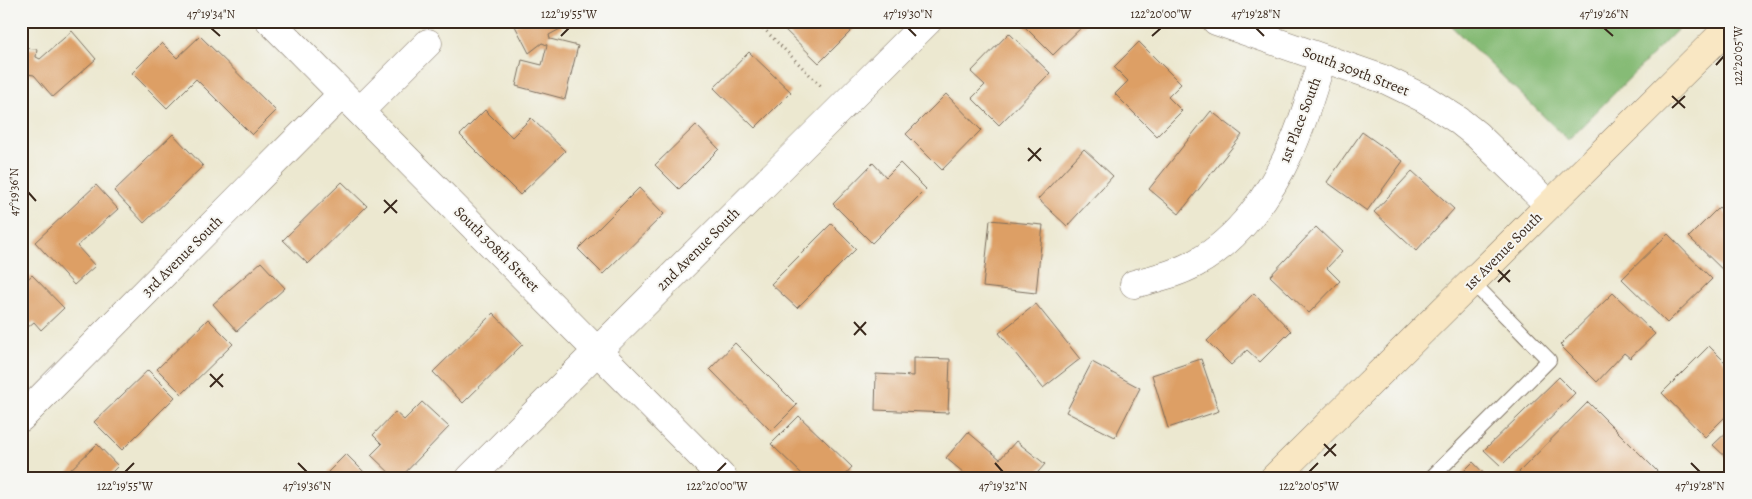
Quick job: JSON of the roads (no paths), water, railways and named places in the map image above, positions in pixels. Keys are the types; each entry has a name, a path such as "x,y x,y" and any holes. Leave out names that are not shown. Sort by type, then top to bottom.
{"main road":[{"name":"1st Avenue South","path":"1286,474 1472,282 1731,25"}],"street":[{"name":"South 308th Street","path":"270,21 723,478"},
{"name":"2nd Avenue South","path":"470,478 596,350 928,21"},
{"name":"South 309th Street","path":"1216,21 1406,89 1458,120 1494,151 1549,205"},
{"name":"3rd Avenue South","path":"21,418 351,102 428,43"},
{"name":"1st Place South","path":"1134,284 1170,275 1197,262 1229,239 1249,216 1274,181 1290,152 1322,58"}],"lane":[{"path":"1431,478 1549,360 1472,282"}]}
